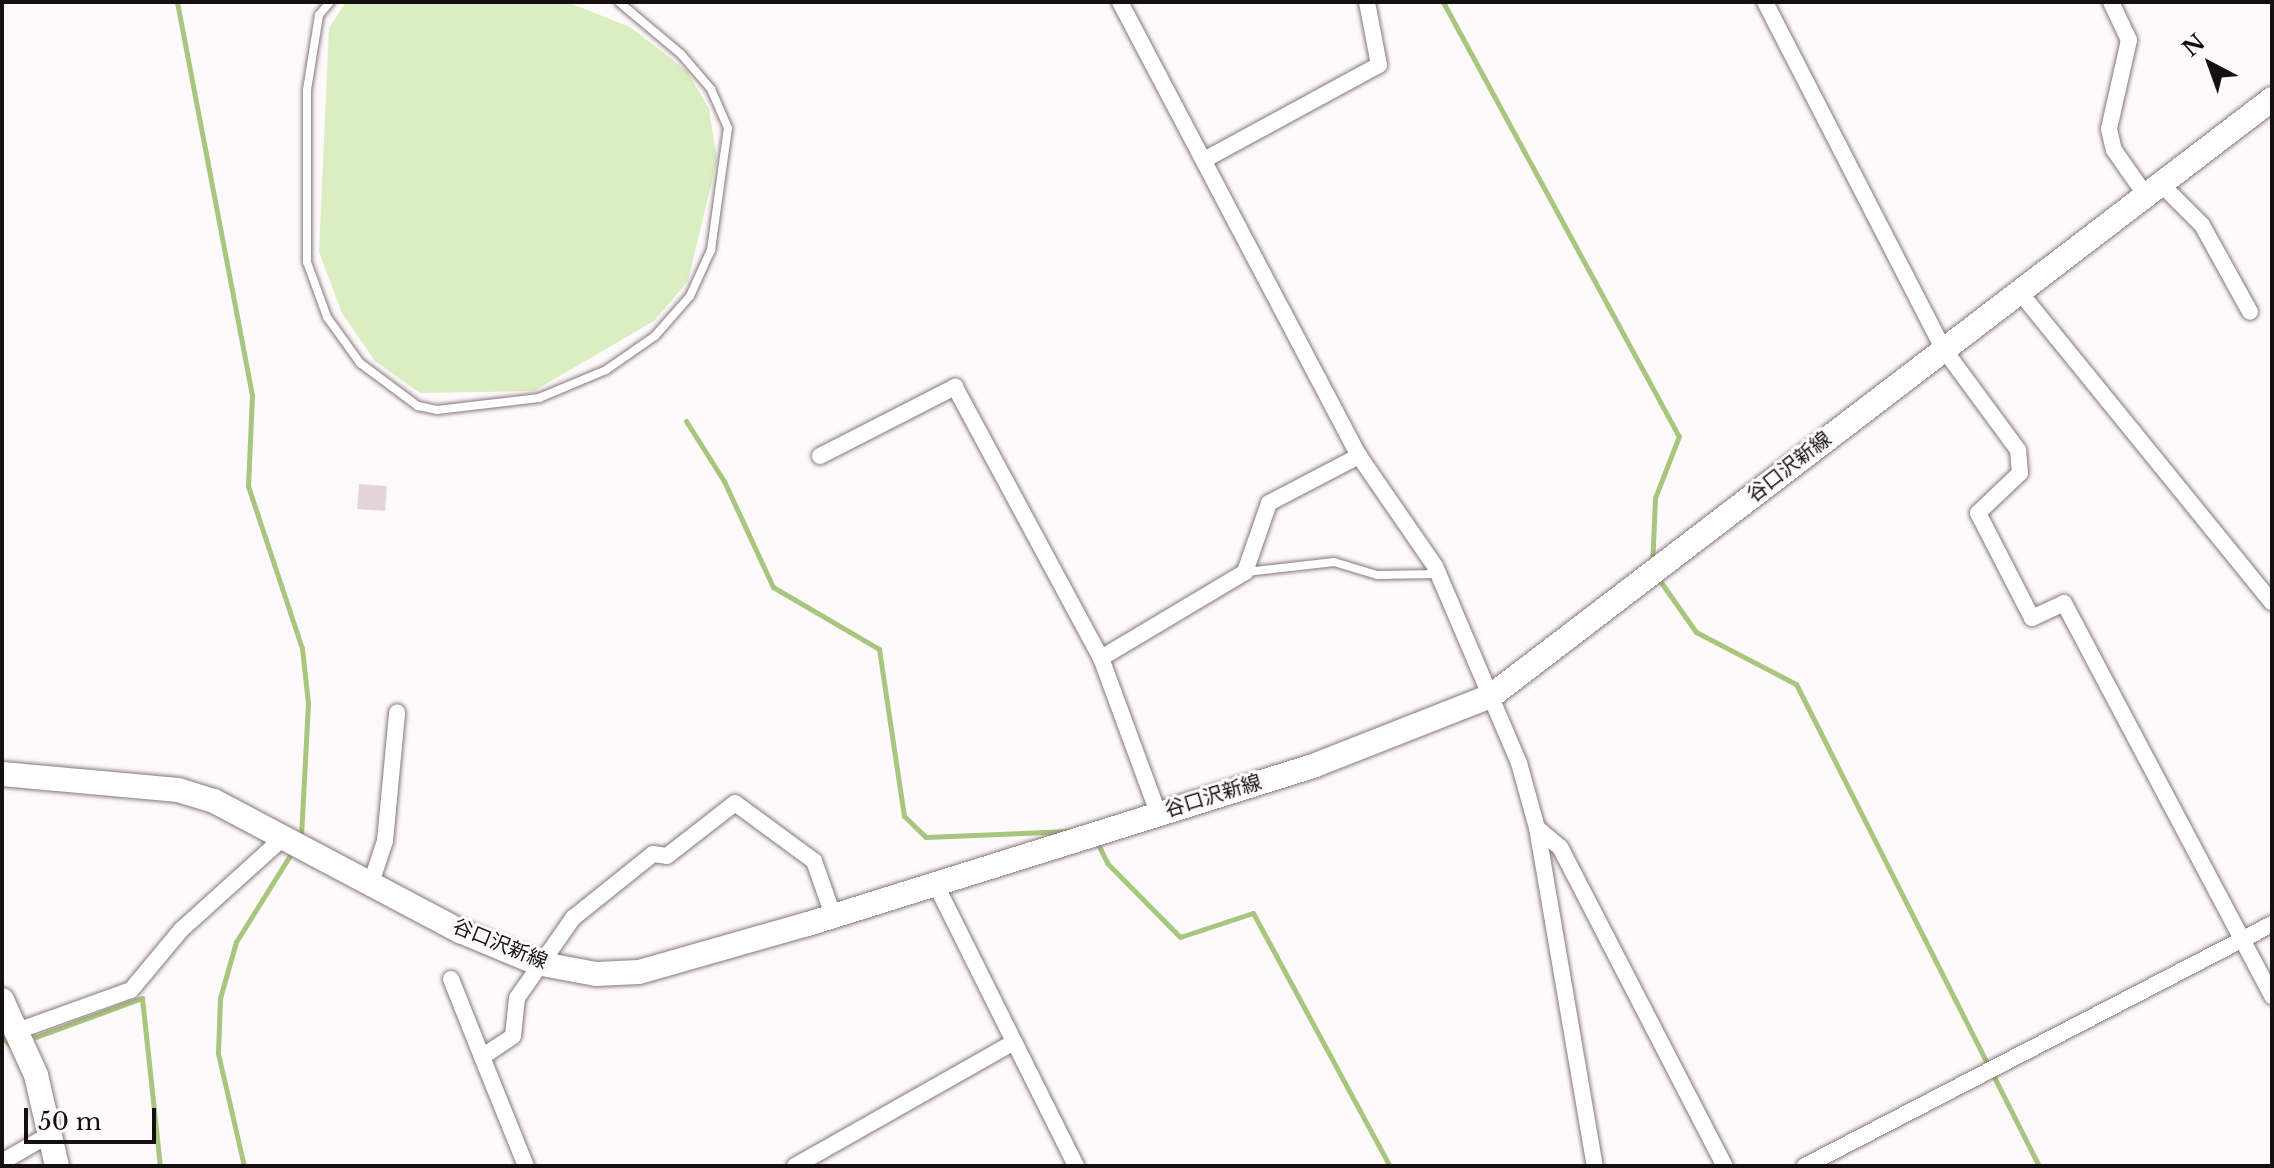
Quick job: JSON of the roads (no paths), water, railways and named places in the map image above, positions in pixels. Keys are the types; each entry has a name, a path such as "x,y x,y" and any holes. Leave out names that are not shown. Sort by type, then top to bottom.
{"main road":[{"name":"谷口沢新線","path":"2,774 178,790 284,837 537,963 596,974 639,972 833,915 1313,766 1491,696 2151,188 2272,99"},
{"path":"2,1000 17,1031 52,1133 57,1166"}],"street":[{"path":"1120,2 1359,456 1438,574 1491,696 1537,828 1595,1166"},
{"path":"1204,160 1379,65 1367,2"},
{"path":"1765,2 1943,348 2018,450 2020,473 1978,513 2032,618 2064,603 2272,996"},
{"path":"2111,2 2129,40 2109,129 2114,150 2151,188 2202,225 2250,312"},
{"path":"2018,290 2272,602"},
{"path":"820,456 955,387 1101,658 1158,813"},
{"path":"1101,658 1245,572 1269,503 1359,456"},
{"path":"371,883 385,841 397,713"},
{"path":"482,1057 513,1036 517,998 537,963 596,900 735,803 814,861 833,915"},
{"path":"1537,828 1560,847 1725,1166"},
{"path":"17,1031 131,990 181,930 284,837"},
{"path":"935,883 1012,1043 1076,1166"},
{"path":"1805,1166 2272,924"},
{"path":"451,979 526,1166"},
{"path":"795,1166 1012,1043"},
{"path":"2,1162 52,1133"}],"lane":[{"path":"330,2 319,15 307,90 307,262 327,317 360,363 418,406 437,410 539,398 606,370 655,336 690,296 711,250 728,128 711,89 681,54 619,2"},
{"path":"1245,572 1334,562 1377,575 1438,574"}],"waterway":[{"path":"177,2 252,395 248,486 302,648 308,703 301,837"},
{"path":"1443,2 1679,436 1655,498 1652,566"},
{"path":"686,421 724,481 773,587 879,649 904,816 926,837 1069,831"},
{"path":"1658,578 1696,632 1796,684 2039,1166"},
{"path":"1096,840 1107,863 1180,937 1253,913 1390,1166"},
{"path":"244,1166 218,1053 220,998 236,942 294,849"},
{"path":"36,1037 142,998 160,1166"},
{"path":"2,1037 11,1046"}]}
